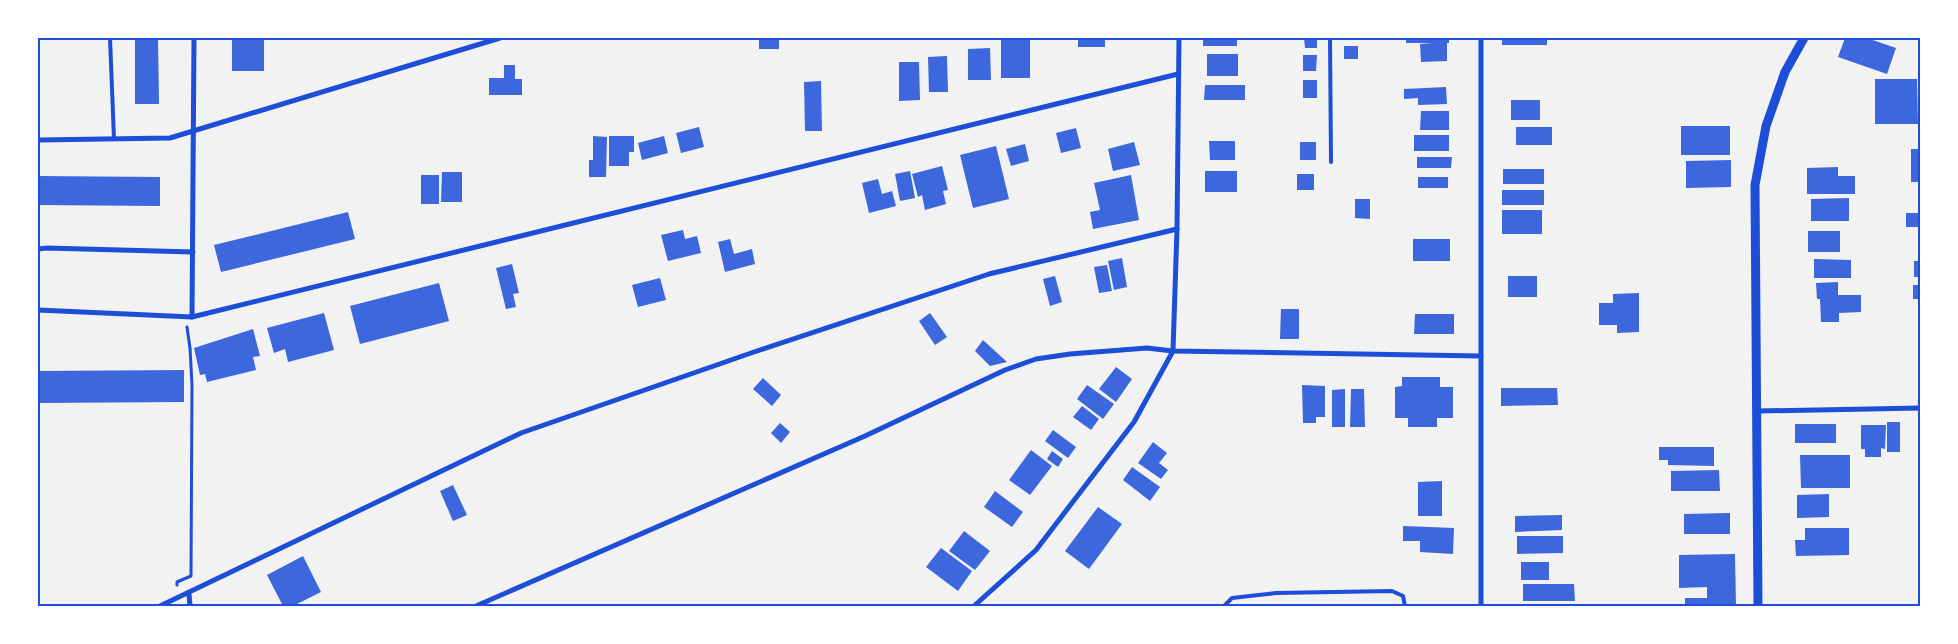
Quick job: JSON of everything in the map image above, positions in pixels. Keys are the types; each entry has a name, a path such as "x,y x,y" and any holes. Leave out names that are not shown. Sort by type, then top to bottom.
{"street":[{"path":"192,317 194,38"},
{"path":"38,140 170,138 500,38"},
{"path":"974,606 1036,550 1134,422 1173,350 1177,229 1179,38"},
{"path":"1481,38 1481,606"},
{"path":"1758,606 1755,184 1766,126 1785,72 1804,38"},
{"path":"38,310 192,317 1178,74"},
{"path":"160,606 190,594 521,433 754,352 988,274 1177,229"},
{"path":"38,249 193,252"},
{"path":"476,606 866,436 1005,370 1036,359 1070,354 1147,348 1481,356"},
{"path":"1758,412 1920,408"},
{"path":"190,594 190,606"}],"lane":[{"path":"110,38 114,139"},
{"path":"1330,38 1331,162"},
{"path":"1224,606 1232,598 1276,593 1392,591 1403,596 1405,606"}],"path":[{"path":"176,582 191,576 192,385 190,348 185,316"}],"building":[{"path":"135,38 158,38 159,104 135,104"},
{"path":"232,38 264,38 264,71 232,71"},
{"path":"759,38 779,38 779,49 759,49"},
{"path":"1001,38 1030,38 1030,78 1001,78"},
{"path":"1078,38 1105,38 1105,47 1078,47"},
{"path":"1203,38 1237,38 1237,46 1203,46"},
{"path":"1304,38 1317,38 1317,48 1305,48"},
{"path":"1406,38 1449,38 1449,43 1447,43 1447,61 1421,62 1420,44 1432,43 1406,43"},
{"path":"1502,38 1547,38 1547,45 1502,45"},
{"path":"1845,38 1867,38 1896,48 1887,74 1838,57"},
{"path":"1344,46 1358,46 1358,59 1344,59"},
{"path":"990,48 991,80 968,80 968,49"},
{"path":"1207,54 1238,54 1238,76 1207,76"},
{"path":"1303,55 1317,55 1316,71 1303,71"},
{"path":"947,56 948,92 929,92 928,57"},
{"path":"899,62 919,62 920,100 899,101"},
{"path":"504,65 515,65 515,79 522,79 522,95 489,95 489,78 504,78"},
{"path":"1875,79 1917,79 1918,124 1875,124"},
{"path":"1303,80 1317,80 1317,98 1303,98"},
{"path":"821,81 822,131 805,131 804,82"},
{"path":"1205,85 1245,85 1245,100 1204,100"},
{"path":"1446,87 1447,104 1418,105 1418,98 1404,99 1404,89"},
{"path":"1511,100 1540,100 1540,120 1511,120"},
{"path":"1421,111 1449,111 1449,130 1420,130"},
{"path":"1681,126 1730,126 1730,155 1681,155"},
{"path":"699,127 704,147 681,153 676,133"},
{"path":"1516,127 1552,127 1552,145 1516,145"},
{"path":"1076,128 1081,148 1061,153 1056,133"},
{"path":"1414,135 1449,135 1449,151 1414,151"},
{"path":"593,136 607,137 606,177 589,177 589,160 593,160"},
{"path":"609,136 634,136 634,152 629,152 629,166 609,166"},
{"path":"664,136 668,153 642,160 638,143"},
{"path":"1209,141 1235,141 1235,160 1210,160"},
{"path":"1134,142 1140,165 1113,171 1108,149"},
{"path":"1300,142 1316,142 1316,160 1300,160"},
{"path":"1025,144 1029,161 1011,166 1006,149"},
{"path":"996,146 1009,199 973,208 960,155"},
{"path":"1911,149 1920,149 1920,182 1911,182"},
{"path":"1417,157 1452,157 1451,168 1417,168"},
{"path":"1731,160 1731,187 1686,188 1686,161"},
{"path":"942,166 948,190 943,191 946,204 925,210 922,195 918,197 912,174"},
{"path":"1838,167 1838,176 1855,176 1855,194 1807,194 1807,168"},
{"path":"1503,169 1544,169 1544,184 1503,184"},
{"path":"910,171 915,198 900,201 895,174"},
{"path":"1205,171 1237,171 1237,192 1205,192"},
{"path":"442,172 462,172 462,202 441,202"},
{"path":"1297,174 1314,174 1314,190 1297,190"},
{"path":"421,175 439,175 439,204 421,204"},
{"path":"1131,175 1139,220 1093,229 1090,212 1100,210 1094,183"},
{"path":"38,176 160,177 160,206 38,205"},
{"path":"1418,177 1448,177 1448,188 1418,188"},
{"path":"878,179 882,194 892,191 896,206 869,213 862,183"},
{"path":"1502,190 1544,190 1544,205 1502,205"},
{"path":"1849,198 1849,221 1811,221 1811,199"},
{"path":"1355,199 1370,199 1370,219 1355,218"},
{"path":"1502,210 1542,210 1542,234 1502,234"},
{"path":"348,212 355,239 221,272 214,245"},
{"path":"1906,213 1920,213 1920,227 1906,227"},
{"path":"683,230 685,239 697,236 701,253 668,261 661,235"},
{"path":"1808,231 1840,231 1840,252 1808,252"},
{"path":"730,239 734,254 752,249 755,264 725,272 718,242"},
{"path":"1413,239 1450,239 1450,261 1413,261"},
{"path":"1122,258 1127,287 1114,290 1108,261"},
{"path":"1814,259 1851,260 1851,278 1814,278"},
{"path":"1914,261 1920,261 1920,277 1914,277"},
{"path":"512,264 519,293 513,294 516,307 506,309 496,268"},
{"path":"1107,265 1112,291 1099,293 1094,267"},
{"path":"1055,276 1062,302 1050,306 1043,279"},
{"path":"1508,276 1537,276 1537,297 1508,297"},
{"path":"660,278 666,300 638,307 632,285"},
{"path":"1838,282 1838,295 1861,295 1861,312 1839,313 1839,322 1821,322 1820,299 1817,299 1816,283"},
{"path":"439,283 449,321 360,344 350,306"},
{"path":"1913,285 1920,285 1920,299 1913,299"},
{"path":"1639,293 1639,332 1617,333 1617,325 1599,325 1599,303 1613,303 1613,294"},
{"path":"1281,309 1299,309 1299,339 1280,339"},
{"path":"324,313 334,350 288,362 285,349 274,353 267,328"},
{"path":"930,313 947,337 935,345 919,321"},
{"path":"1415,314 1454,314 1454,334 1414,334"},
{"path":"253,329 260,356 253,357 256,370 207,382 205,374 200,375 194,348"},
{"path":"983,340 1007,362 990,366 975,351"},
{"path":"1116,367 1132,379 1116,402 1099,389"},
{"path":"184,370 184,402 38,403 38,371"},
{"path":"1402,377 1440,377 1440,387 1453,387 1453,418 1437,418 1437,427 1408,427 1408,418 1395,418 1395,387 1402,386"},
{"path":"763,378 781,395 772,406 753,389"},
{"path":"1087,385 1114,404 1103,419 1077,399"},
{"path":"1302,385 1325,386 1325,417 1316,417 1316,423 1303,423"},
{"path":"1501,388 1557,388 1558,405 1501,406"},
{"path":"1345,389 1345,427 1332,427 1332,390"},
{"path":"1351,389 1364,389 1365,427 1350,427"},
{"path":"1082,406 1099,419 1091,430 1073,417"},
{"path":"1887,422 1900,422 1900,452 1887,452"},
{"path":"780,423 790,432 781,443 771,433"},
{"path":"1795,424 1836,424 1836,443 1795,443"},
{"path":"1861,425 1886,425 1885,449 1881,448 1881,457 1865,457 1865,449 1861,449"},
{"path":"1053,430 1076,447 1068,458 1045,441"},
{"path":"1153,442 1167,453 1159,463 1168,470 1161,479 1138,463"},
{"path":"1659,447 1714,447 1714,466 1668,465 1668,460 1659,460"},
{"path":"1031,450 1052,466 1030,495 1009,480"},
{"path":"1052,451 1063,459 1058,467 1047,459"},
{"path":"1800,455 1850,455 1850,488 1801,488"},
{"path":"1132,467 1160,487 1150,501 1123,480"},
{"path":"1719,470 1720,491 1671,491 1671,471"},
{"path":"1442,481 1442,516 1418,516 1418,482"},
{"path":"453,485 467,515 453,521 440,491"},
{"path":"995,491 1023,512 1012,527 984,507"},
{"path":"1829,494 1829,517 1797,518 1797,495"},
{"path":"1098,507 1122,524 1089,569 1065,551"},
{"path":"1730,513 1730,534 1684,534 1684,514"},
{"path":"1562,515 1562,530 1515,532 1515,516"},
{"path":"1403,526 1454,528 1453,554 1420,552 1420,541 1403,541"},
{"path":"1805,528 1849,528 1849,555 1796,556 1795,540 1805,540"},
{"path":"964,531 990,551 975,570 949,551"},
{"path":"1517,536 1563,536 1563,553 1517,554"},
{"path":"941,548 972,571 958,591 926,567"},
{"path":"1735,554 1736,606 1685,606 1685,598 1707,598 1707,587 1679,588 1679,555"},
{"path":"303,556 321,592 293,606 283,606 267,575"},
{"path":"1521,562 1549,562 1549,580 1521,580"},
{"path":"1523,584 1574,584 1575,601 1523,601"}]}
